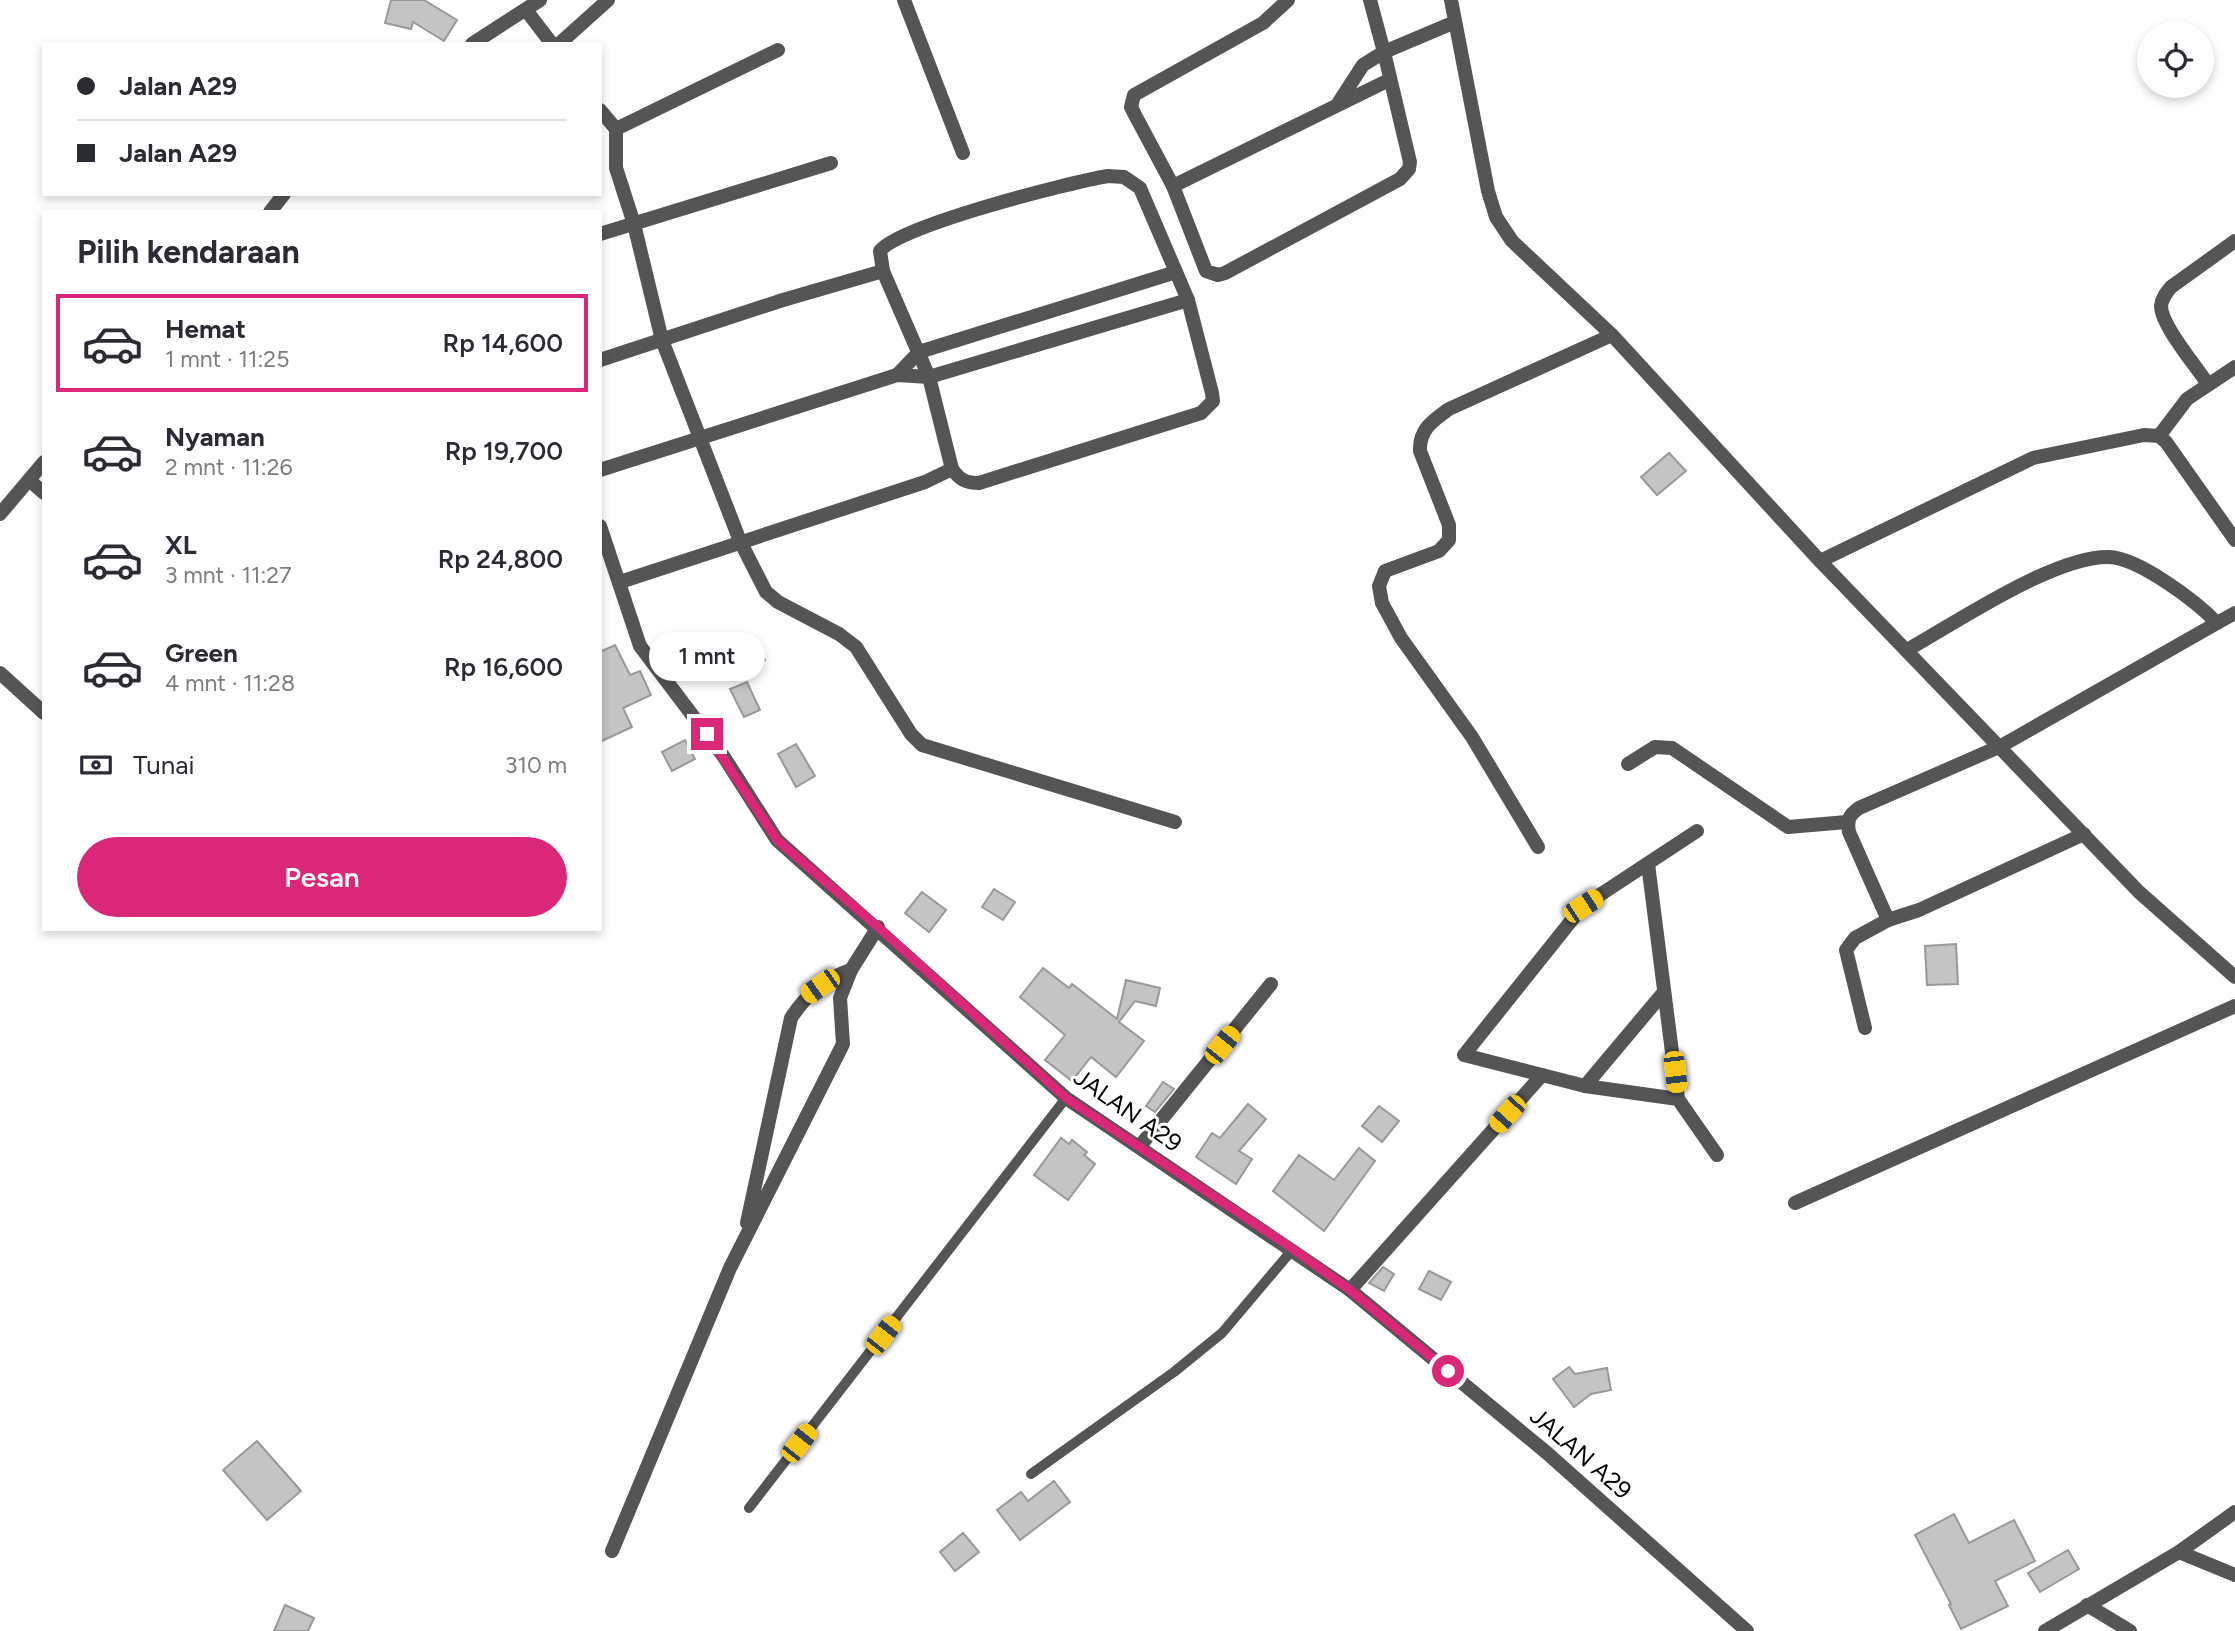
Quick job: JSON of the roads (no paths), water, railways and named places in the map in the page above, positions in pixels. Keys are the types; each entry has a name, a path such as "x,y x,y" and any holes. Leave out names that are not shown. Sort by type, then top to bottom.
{"street":[{"path":"475,42 540,0"},
{"path":"561,42 608,0"},
{"path":"904,0 963,153"},
{"path":"1288,0 1263,23 1134,95 1131,107 1173,187 1206,271 1218,275 1400,179 1409,169 1410,162 1370,0"},
{"path":"1451,0 1488,191 1496,217 1512,240 1612,335 1820,561 2139,892 2235,977"},
{"path":"526,10 550,42"},
{"path":"1338,104 1363,65 1384,52 1455,22"},
{"path":"615,129 778,50"},
{"path":"1173,187 1389,79"},
{"path":"602,113 615,129 616,168 634,224 662,340 703,439 740,541 766,592 778,602 839,634 856,647 911,734 922,745 1175,822"},
{"path":"602,233 831,163"},
{"path":"1108,176 1124,177 1140,188 1188,300 1212,393 1210,408 979,483 967,483 958,478 952,469 929,377 883,271 880,251 897,238 1000,202 1108,176"},
{"path":"272,210 282,196"},
{"path":"2207,383 2167,323 2161,308 2164,296 2171,287 2235,242"},
{"path":"602,359 883,271"},
{"path":"897,375 919,352 1176,272"},
{"path":"602,469 897,375 929,377 1188,300"},
{"path":"1538,847 1472,737 1401,638 1381,603 1379,586 1385,571 1439,551 1449,540 1449,525 1420,451 1420,439 1429,424 1449,409 1612,335"},
{"path":"2159,436 2187,399 2235,366"},
{"path":"1820,561 2034,458 2144,435 2159,436"},
{"path":"2159,436 2235,540"},
{"path":"0,513 42,464"},
{"path":"620,582 925,482 952,469"},
{"path":"29,480 42,492"},
{"name":"JALAN A29","path":"602,532 640,646 724,757 777,840 878,927 1066,1098 1350,1290 1547,1452 1747,1631"},
{"path":"1907,650 2045,575 2087,560 2110,557 2127,561 2193,601 2217,623"},
{"path":"1888,920 1849,832 1847,822 1850,814 2001,746 2235,613"},
{"path":"0,673 42,711"},
{"path":"1628,764 1656,747 1672,748 1788,827 1847,822"},
{"path":"1678,1099 1586,1086 1464,1055 1583,906 1697,831"},
{"path":"1866,1028 1846,950 1856,938 1888,920 1919,910 2084,834"},
{"path":"1648,864 1678,1099 1717,1155"},
{"path":"612,1551 743,1242 843,1044 840,998 851,970 878,927"},
{"path":"743,1242 791,1018 804,997 836,975 851,970"},
{"path":"1140,1146 1271,984"},
{"path":"1586,1086 1664,992"},
{"path":"1795,1203 2235,1006"},
{"path":"1350,1290 1542,1075"},
{"path":"2045,1631 2179,1552 2235,1512"},
{"path":"2179,1552 2235,1574"},
{"path":"2087,1605 2130,1631"}],"lane":[{"path":"749,1508 1066,1098"},
{"path":"1031,1474 1174,1372 1222,1333 1293,1249"}]}
